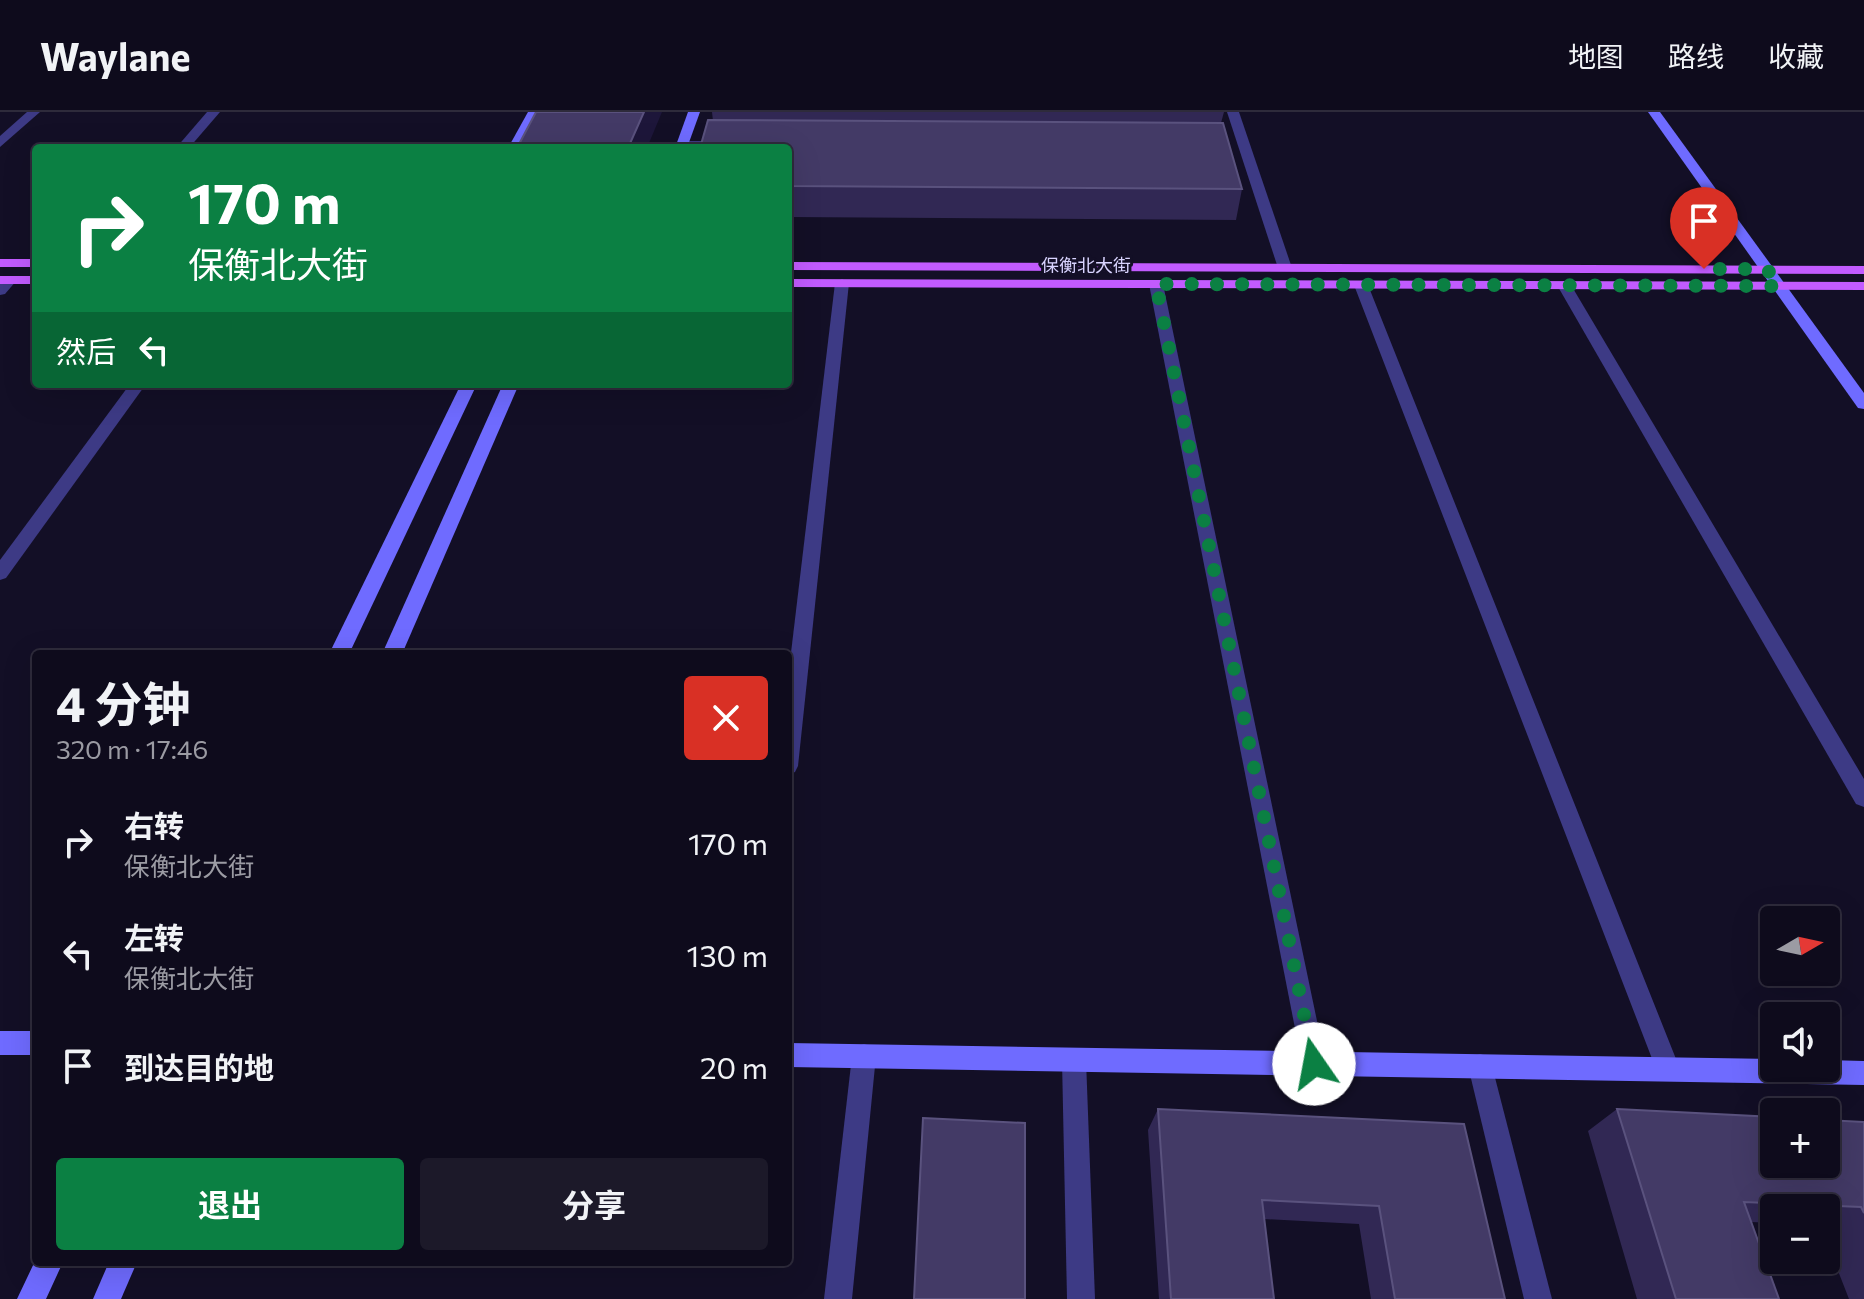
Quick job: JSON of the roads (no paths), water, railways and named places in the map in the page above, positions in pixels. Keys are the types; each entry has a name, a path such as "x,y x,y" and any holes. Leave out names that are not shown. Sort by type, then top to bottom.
{"main road":[{"path":"0,263 32,263"},
{"name":"保衡北大街","path":"792,266 1864,270"},
{"path":"3,284 32,280"},
{"name":"保衡北大街","path":"792,283 1864,286"}],"street":[{"path":"0,143 34,112"},
{"path":"186,144 214,112"},
{"path":"516,144 534,112"},
{"path":"683,144 694,112"},
{"path":"1233,112 1285,268"},
{"path":"1654,112 1864,404"},
{"path":"1229,146 1244,146"},
{"path":"792,730 842,283"},
{"path":"1156,284 1314,1064"},
{"path":"1361,285 1668,1069"},
{"path":"1564,285 1864,798"},
{"path":"0,573 135,388"},
{"path":"341,650 467,388"},
{"path":"394,650 509,388"},
{"path":"0,1043 32,1043"},
{"path":"792,1055 1864,1073"},
{"path":"838,1299 864,1056"},
{"path":"1074,1060 1081,1299"},
{"path":"1480,1066 1538,1299"},
{"path":"31,1299 47,1266"},
{"path":"107,1299 121,1266"}]}
